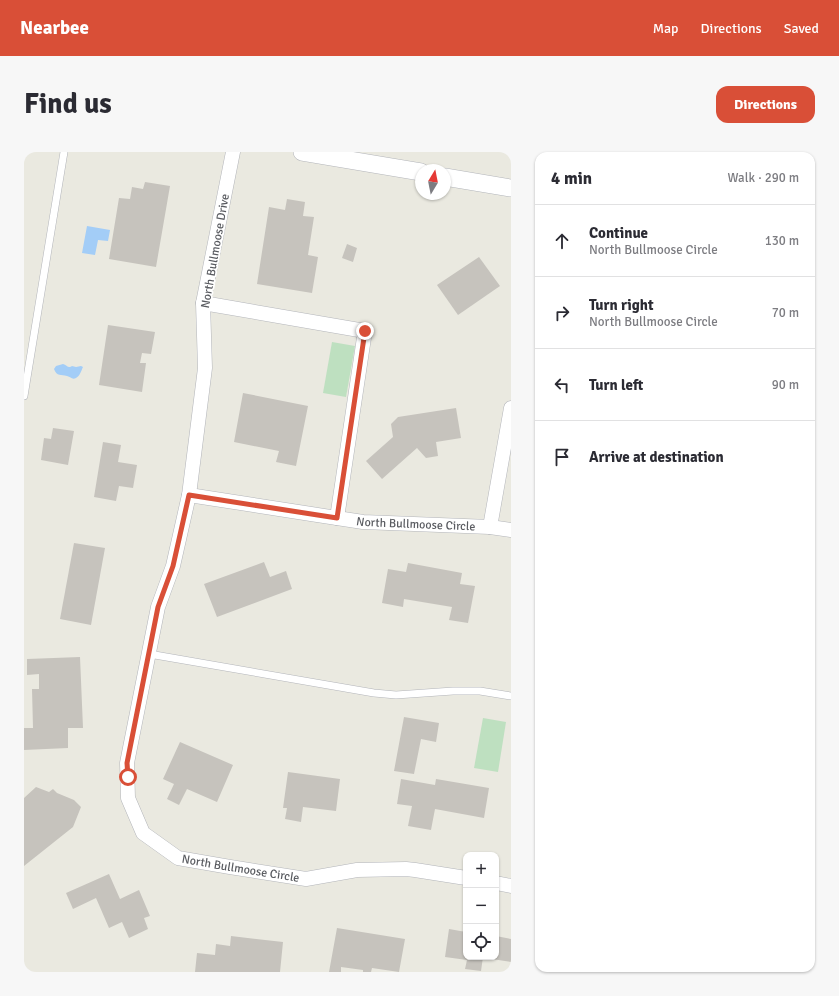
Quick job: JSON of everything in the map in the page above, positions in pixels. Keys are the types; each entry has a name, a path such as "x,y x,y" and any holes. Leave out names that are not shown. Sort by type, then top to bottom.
{"street":[{"name":"North Bullmoose Drive","path":"189,495 205,368 203,303 233,152"},
{"path":"302,152 415,171"},
{"path":"451,178 511,188"},
{"path":"203,303 365,331 337,518"},
{"path":"490,526 511,408"},
{"name":"North Bullmoose Circle","path":"463,878 406,869 357,870 306,879 178,858 143,833 128,798 127,763 158,607 173,566 189,495 363,522 490,526 511,530"},
{"path":"499,884 511,886"}],"lane":[{"path":"24,396 64,152"},
{"path":"149,654 374,694 396,695 453,690 480,691 511,696"}],"green space":[{"path":"332,342 355,346 346,397 323,393"},
{"path":"483,718 506,722 498,772 474,768"}],"water":[{"path":"87,226 110,230 108,241 98,240 95,255 82,253"},
{"path":"63,364 68,367 83,367 78,376 73,379 55,372 54,369 56,366"}],"building":[{"path":"145,182 170,186 156,267 109,259 119,198 130,199 132,187 143,189"},
{"path":"287,199 305,202 303,216 314,217 308,255 318,257 312,293 257,284 269,207 285,210"},
{"path":"347,244 357,248 353,262 342,258"},
{"path":"479,257 500,286 458,315 437,285"},
{"path":"108,325 155,332 151,354 142,353 140,363 146,363 142,392 99,385"},
{"path":"243,393 308,406 296,466 276,462 279,451 234,442"},
{"path":"456,408 461,438 436,442 438,456 426,458 417,448 382,479 366,461 393,437 391,424 398,417"},
{"path":"53,428 74,431 68,465 41,460 44,438 51,439"},
{"path":"103,442 121,445 118,462 137,465 133,488 119,486 116,501 94,497"},
{"path":"74,543 105,548 91,625 60,619"},
{"path":"264,562 270,577 286,571 292,589 217,617 204,584"},
{"path":"408,563 462,573 460,584 475,586 468,623 449,620 452,607 404,599 403,607 382,603 388,569 406,572"},
{"path":"80,657 83,728 68,728 68,748 24,750 24,728 33,728 32,689 39,689 39,674 27,675 27,659"},
{"path":"404,717 439,723 436,742 421,739 414,774 394,771"},
{"path":"180,742 233,765 217,802 187,789 179,805 167,799 174,784 163,779"},
{"path":"288,772 340,779 336,811 303,807 301,822 285,819 287,808 283,808"},
{"path":"401,779 435,785 436,779 489,788 484,818 435,809 431,830 408,826 412,806 397,804"},
{"path":"36,787 49,792 53,789 57,793 74,800 81,807 73,827 24,866 24,798"},
{"path":"109,874 120,899 139,890 150,916 144,918 148,929 129,938 122,922 109,928 96,898 73,909 66,893"},
{"path":"337,928 405,939 399,972 372,968 371,972 363,972 363,970 341,967 341,972 329,972"},
{"path":"449,929 463,931 463,959 445,957"},
{"path":"231,936 283,942 280,972 195,972 197,953 215,955 216,944 230,946"},
{"path":"499,937 511,939 511,962 498,960"},
{"path":"467,960 483,960 481,971 465,969"}],"route":[{"path":"128,777 127,763 158,607 173,566 189,495 337,518 365,331"}]}
